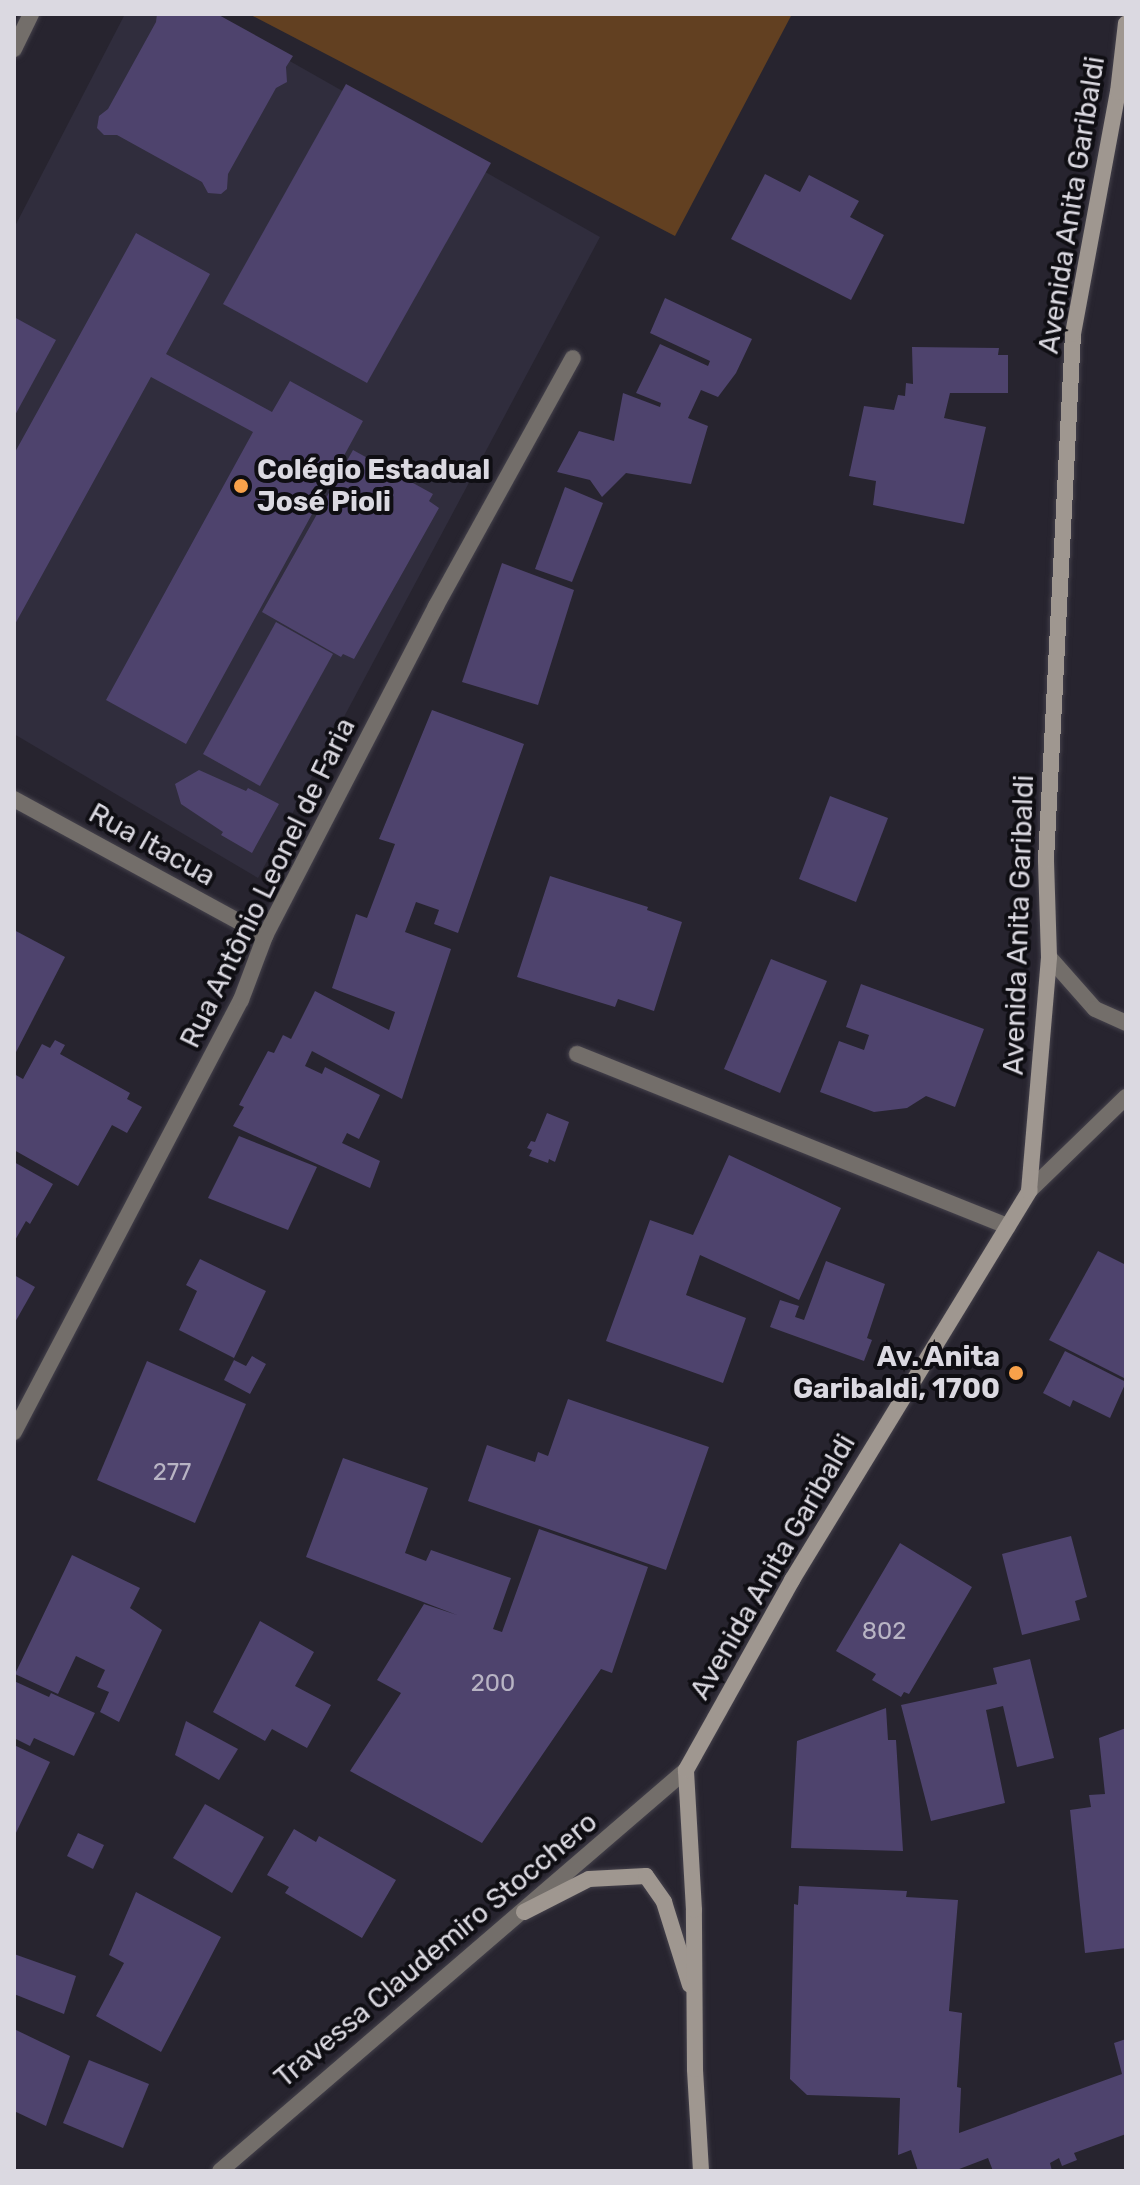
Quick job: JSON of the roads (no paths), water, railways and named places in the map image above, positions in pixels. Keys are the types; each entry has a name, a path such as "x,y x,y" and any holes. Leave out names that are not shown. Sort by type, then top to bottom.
{"main road":[{"name":"Avenida Anita Garibaldi","path":"686,1770 792,1580 1029,1191 1049,957 1046,860 1073,334 1122,87 1126,23"},
{"path":"686,1770 701,2171"},
{"path":"524,1912 589,1879 646,1876 664,1902 697,2005"}],"street":[{"path":"14,49 31,14"},
{"name":"Rua Antônio Leonel de Faria","path":"14,1432 241,1000 265,936 436,606 573,358"},
{"name":"Rua Itacua","path":"14,799 265,936"},
{"path":"1049,957 1095,1009 1126,1023"},
{"path":"577,1054 1008,1226"},
{"path":"1029,1191 1126,1097"},
{"name":"Travessa Claudemiro Stocchero","path":"220,2171 352,2054 524,1912 686,1770"}],"place":[{"name":"Colégio Estadual José Pioli","path":"241,486"},
{"name":"Av. Anita Garibaldi, 1700","path":"1016,1373"}]}
